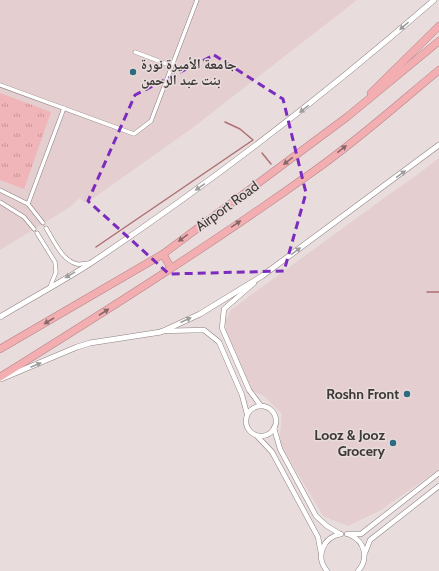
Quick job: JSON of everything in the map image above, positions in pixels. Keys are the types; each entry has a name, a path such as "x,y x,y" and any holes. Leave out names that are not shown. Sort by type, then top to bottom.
{"highway":[{"path":"343,120 439,26"},
{"name":"Airport Road","path":"0,349 163,254 343,120 407,70 439,41"},
{"name":"Airport Road","path":"0,378 171,268 314,171 374,125 439,70"},
{"path":"163,254 171,268"}],"main road":[{"path":"0,316 92,262 267,138 367,58 434,0"},
{"path":"0,378 90,343 161,332 200,314 262,276 439,145"}],"street":[{"path":"0,85 134,134 151,121 197,0"},
{"path":"135,52 172,66"},
{"path":"28,204 64,108"},
{"path":"0,190 28,204 43,223"},
{"path":"0,202 24,216 34,229"},
{"path":"46,228 70,262 78,265 92,262"},
{"path":"37,233 55,262 56,272 50,288"},
{"path":"257,436 268,434 274,428 276,421 273,412 261,406 249,390 222,328 224,309 262,276"},
{"path":"161,332 204,330 219,342 242,395 247,414 247,428 272,452 283,471 318,536 321,560 327,571"},
{"path":"247,414 254,407 261,406"},
{"path":"274,428 280,449 316,516 327,526 340,534"},
{"path":"321,553 327,540 340,534 361,534 439,473"},
{"path":"361,570 370,540 439,486"},
{"path":"347,534 359,541 365,553"}],"highlighted area":[{"path":"214,55 283,99 306,193 284,271 169,274 88,201 135,95"}],"shaded area":[{"name":"جامعة الأميرة نورة بنت عبد الرحمن","path":"0,0 357,0 191,129 88,202 84,202 80,198 70,207 0,250"},
{"path":"439,158 439,469 381,510 348,526 323,516 281,445 280,435 282,414 264,396 251,390 226,331 225,321 231,310"}],"green space":[{"path":"0,93 51,112 24,189 0,180"}],"waterway":[{"path":"96,247 253,140 240,129 225,122"},
{"path":"262,153 271,164"},
{"path":"427,292 439,292"}],"place":[{"name":"جامعة الأميرة نورة بنت عبد الرحمن","path":"133,72"},
{"name":"Roshn Front","path":"407,394"},
{"name":"Looz & Jooz Grocery","path":"393,443"}]}
